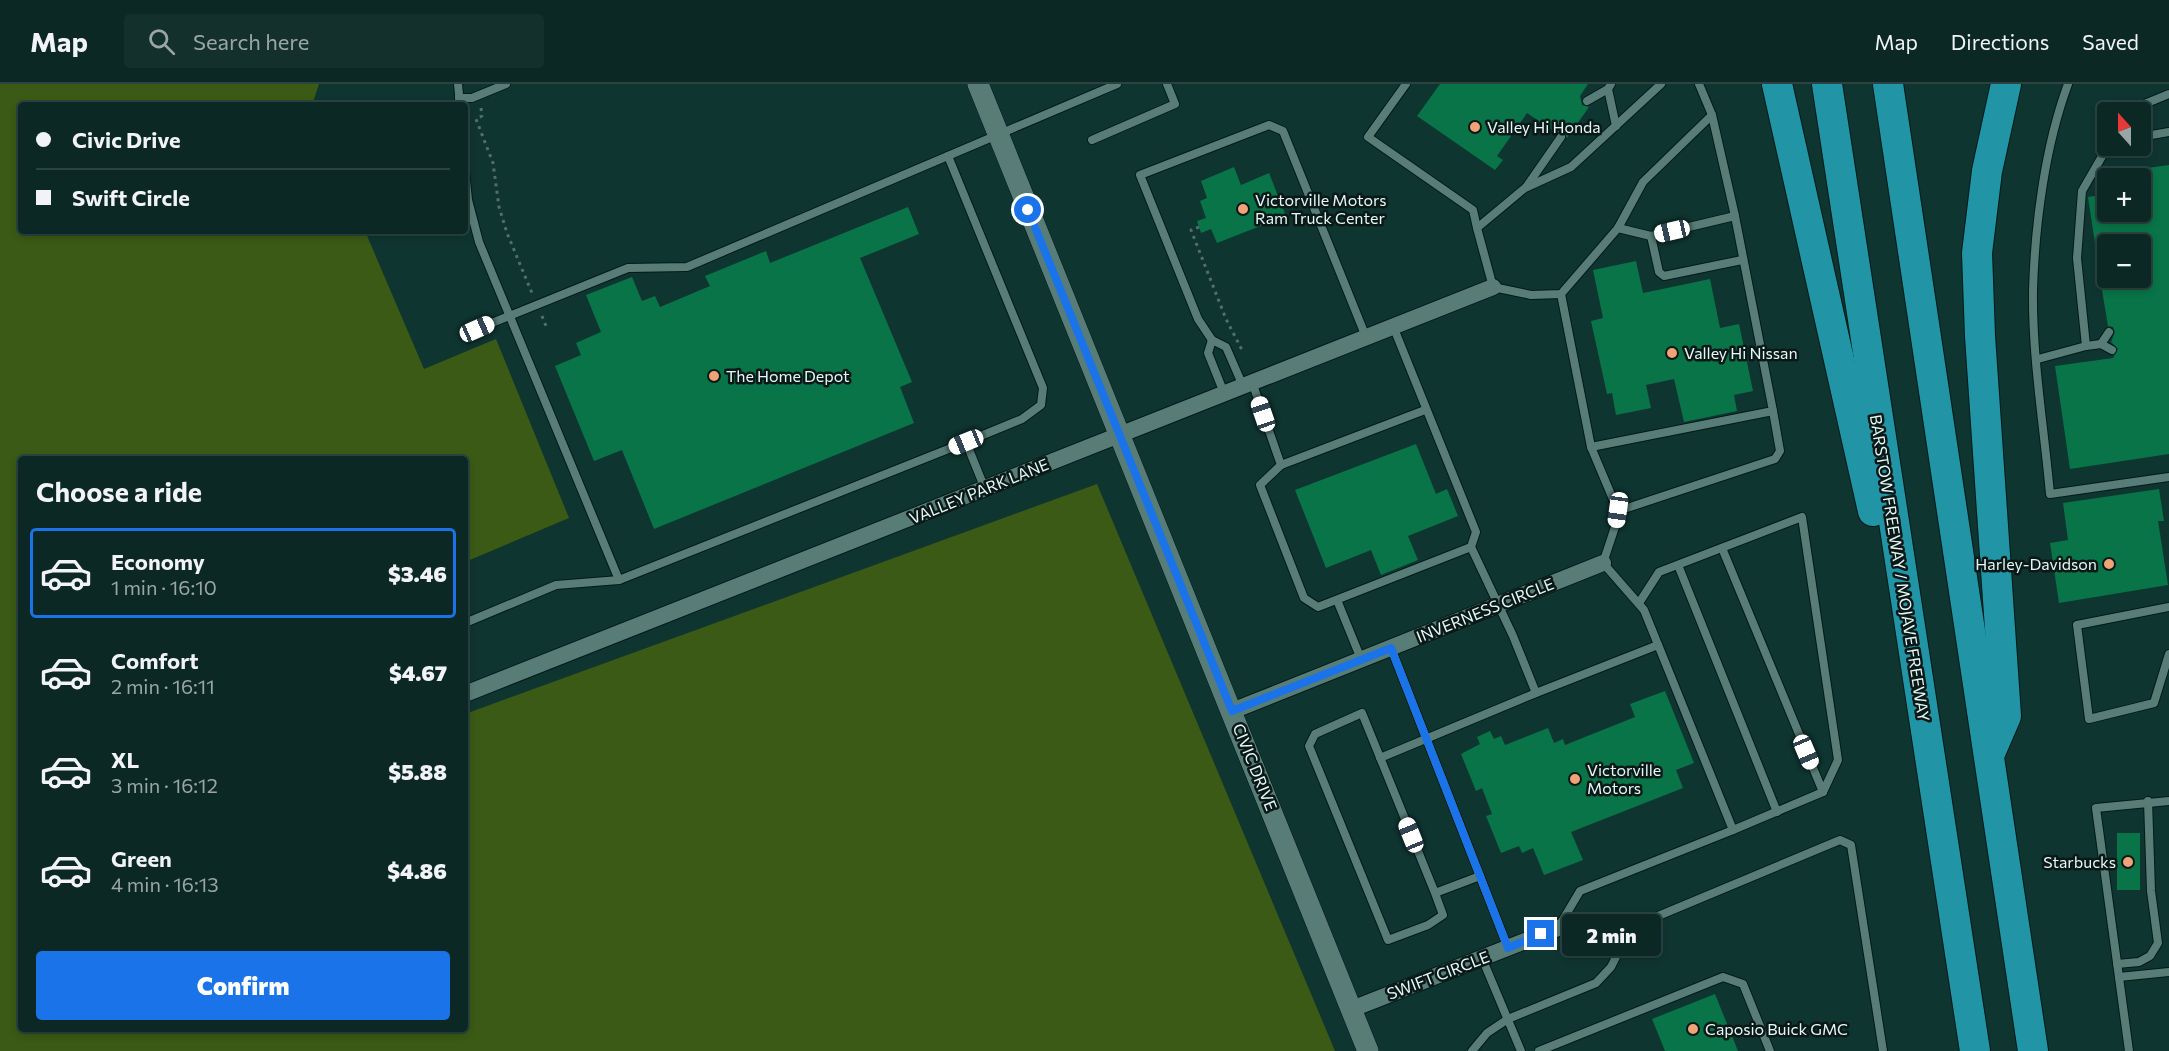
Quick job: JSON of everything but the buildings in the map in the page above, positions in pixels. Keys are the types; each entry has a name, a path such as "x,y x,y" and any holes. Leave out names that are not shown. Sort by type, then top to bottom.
{"highway":[{"path":"1777,84 1929,761"},
{"name":"BARSTOW FREEWAY / MOJAVE FREEWAY","path":"1827,84 1975,1051"},
{"path":"1888,84 2033,1051"},
{"path":"1990,753 2006,716 1980,336 1977,253 1987,171 2006,84"}],"street":[{"name":"CIVIC DRIVE","path":"978,84 1368,1051"},
{"name":"VALLEY PARK LANE","path":"468,693 1493,286"},
{"name":"INVERNESS CIRCLE","path":"1232,711 1603,563"},
{"name":"SWIFT CIRCLE","path":"1352,1009 1558,928"}],"lane":[{"path":"458,84 459,102 506,84"},
{"path":"477,329 628,268 687,267 1117,84"},
{"path":"1092,140 1175,104 1167,84"},
{"path":"1406,84 1368,137 1473,210 1493,286 1531,296 1561,294 1618,228 1643,182 1712,115"},
{"path":"1477,228 1526,188 1570,167 1660,84"},
{"path":"1618,510 1775,459 1780,451 1735,216 1712,115 1699,84"},
{"path":"2068,84 2061,103 2041,197 2033,291 2050,494 2169,477"},
{"path":"1587,101 1609,86 1616,126"},
{"path":"2149,102 2169,94"},
{"path":"1281,465 1247,384 1226,347 1212,340 1198,319 1140,175 1269,125 1283,131 1366,337"},
{"path":"2151,135 2169,132"},
{"path":"1526,188 1561,137"},
{"path":"468,622 556,585 619,580 966,442 1032,412 1041,405 1043,388 948,156"},
{"path":"2086,346 2077,258 2082,191 2102,156"},
{"path":"468,200 479,242 619,580"},
{"path":"1618,228 1651,236 1735,216"},
{"path":"1651,236 1659,272 1664,276 1742,260"},
{"path":"1561,294 1591,447 1618,510 1616,527 1603,563 1644,610 1733,830"},
{"path":"1393,326 1476,532 1471,547 1513,636 1536,693"},
{"path":"2101,344 2109,332"},
{"path":"1212,340 1208,353 1224,393"},
{"path":"2038,359 2101,344 2112,350"},
{"path":"1425,410 1281,465 1260,485 1304,598 1318,607 1471,547"},
{"path":"1591,447 1773,411"},
{"path":"966,442 985,489"},
{"path":"1558,928 1580,891 1823,792 1838,760 1802,517 1659,572 1639,603"},
{"path":"1722,548 1823,792"},
{"path":"1678,565 1777,812"},
{"path":"1337,600 1361,659"},
{"path":"2169,607 2077,625 2090,719 2154,703 2169,654"},
{"path":"1380,758 1658,645"},
{"path":"1391,648 1508,948"},
{"path":"1362,713 1435,893 1443,915 1428,925 1388,940 1309,746 1310,740 1321,731 1362,713"},
{"path":"2129,1051 2096,808 2148,801 2169,801"},
{"path":"2117,964 2139,962 2150,956 2158,943 2151,891 2148,801"},
{"path":"1472,1051 1487,1033 1508,1019 1596,983 1611,967 1624,941 1639,924 1840,840 1851,844 1883,1051"},
{"path":"1435,893 1480,876"},
{"path":"1482,958 1521,1051"},
{"path":"2119,977 2169,972"},
{"path":"1539,1051 1723,977 1743,984 1770,1051"}],"path":[{"path":"479,95 482,116 476,118 493,163 499,207 507,233 546,326"},
{"path":"1199,227 1191,230 1226,319 1245,356"}],"green space":[{"path":"0,84 319,84 313,102 18,102 18,234 366,234 424,369 496,339 569,518 468,561 468,456 18,456 18,1032 468,1032 468,713 1097,484 1335,1051 0,1051"}],"place":[{"name":"Valley Hi Honda","path":"1475,127"},
{"name":"Victorville Motors Ram Truck Center","path":"1243,209"},
{"name":"Valley Hi Nissan","path":"1672,353"},
{"name":"The Home Depot","path":"714,376"},
{"name":"Harley-Davidson","path":"2109,564"},
{"name":"Victorville Motors","path":"1575,779"},
{"name":"Starbucks","path":"2128,862"},
{"name":"Caposio Buick GMC","path":"1693,1029"}],"route":[{"path":"1028,210 1232,711 1391,648 1508,948 1541,934"}]}
